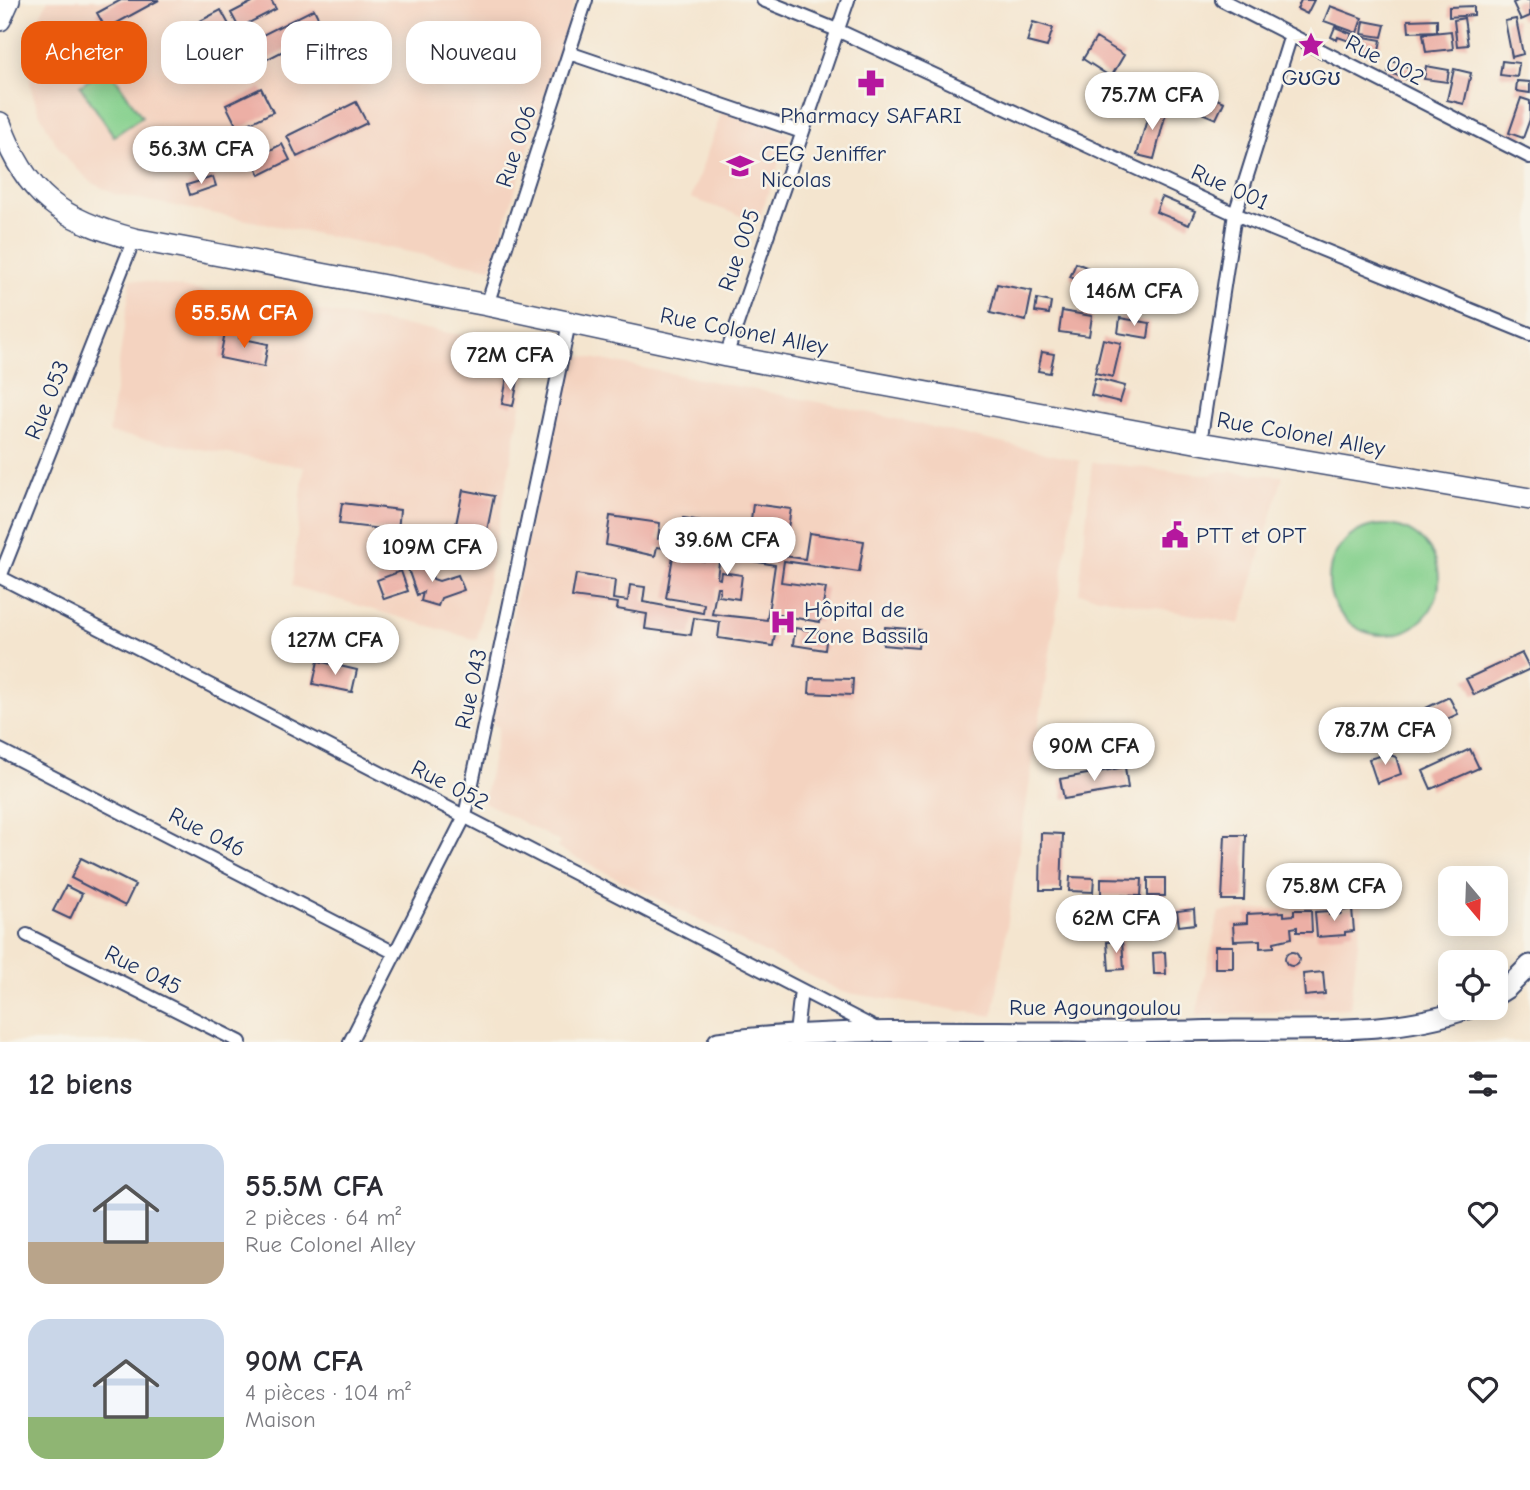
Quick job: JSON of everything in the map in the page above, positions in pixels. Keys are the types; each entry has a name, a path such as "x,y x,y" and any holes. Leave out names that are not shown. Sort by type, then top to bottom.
{"highway":[{"path":"0,20 9,0"},
{"name":"Rue Colonel Alley","path":"0,123 14,158 27,179 42,195 78,220 100,230 134,239 487,305 726,356 1200,443 1530,499"}],"main road":[{"path":"1508,987 1530,965"},
{"name":"Rue Agoungoulou","path":"718,1042 880,1030 1071,1037 1366,1035 1438,1017"}],"street":[{"name":"Rue 006","path":"487,305 586,0"},
{"name":"Rue 001","path":"763,0 837,30 1235,214 1530,334"},
{"name":"Rue 005","path":"726,356 848,0"},
{"name":"Rue 002","path":"1222,0 1237,4 1291,35 1530,157"},
{"path":"1200,443 1235,214 1291,35"},
{"path":"569,53 802,132"},
{"name":"Rue 053","path":"0,577 134,239"},
{"name":"Rue 043","path":"350,1042 465,816 569,323"},
{"name":"Rue 052","path":"0,577 880,1030"},
{"name":"Rue 046","path":"0,750 395,953"},
{"name":"Rue 045","path":"27,935 240,1042"},
{"path":"795,1038 801,989"}],"shaded area":[{"path":"48,0 575,0 491,268 114,194 91,182 71,163 53,139 38,110 30,84 147,84 147,21 37,21"},
{"name":"CEG Jeniffer Nicolas","path":"722,111 789,134 758,222 691,198"},
{"path":"131,279 532,347 477,640 292,586 304,467 109,433"},
{"name":"Hôpital de Zone Bassila","path":"566,353 848,408 1080,461 993,1016 842,992 557,848 560,842 484,802 499,727 492,724 530,521"},
{"name":"PTT et OPT","path":"1092,462 1209,475 1220,471 1283,476 1240,624 1079,593"},
{"path":"1363,903 1350,1008 1196,1016 1219,912"}],"green space":[{"path":"120,84 142,117 114,136 80,86"},
{"path":"1384,525 1405,529 1423,541 1435,559 1439,580 1435,601 1423,619 1405,631 1384,635 1363,631 1345,619 1333,601 1329,580 1333,559 1345,541 1363,529"}],"building":[{"path":"121,0 159,0 121,21 102,21 97,13"},
{"path":"256,0 271,0 276,9 253,21 235,21 231,13"},
{"path":"1301,0 1314,0 1307,14 1297,9"},
{"path":"1530,0 1530,16 1521,20 1513,3"},
{"path":"1330,6 1362,18 1357,33 1324,21"},
{"path":"1474,6 1474,15 1449,17 1449,7"},
{"path":"314,9 320,21 290,21"},
{"path":"221,10 227,21 200,21"},
{"path":"1464,18 1468,45 1457,46 1454,20"},
{"path":"1437,19 1437,31 1409,32 1408,20"},
{"path":"1516,19 1523,54 1512,57 1505,21"},
{"path":"1364,21 1385,25 1382,37 1362,34"},
{"path":"1033,22 1053,28 1047,47 1027,42"},
{"path":"281,26 281,52 267,59 267,33"},
{"path":"1335,27 1352,34 1349,41 1331,37"},
{"path":"1451,31 1453,49 1426,52 1423,34"},
{"path":"1359,36 1381,40 1378,56 1356,53"},
{"path":"1096,38 1124,55 1111,77 1083,59"},
{"path":"1392,61 1411,68 1406,79 1388,72"},
{"path":"1502,61 1519,63 1517,77 1500,75"},
{"path":"1426,66 1449,70 1447,82 1424,79"},
{"path":"1454,69 1471,73 1464,104 1447,100"},
{"path":"1517,81 1530,82 1530,93 1516,91"},
{"path":"261,88 273,112 238,129 226,105"},
{"path":"1204,94 1224,102 1216,119 1197,111"},
{"path":"1521,98 1530,101 1530,119 1523,138 1509,133"},
{"path":"356,102 367,123 297,157 287,136"},
{"path":"1151,105 1167,109 1154,159 1137,155"},
{"path":"282,144 290,160 260,175 252,159"},
{"path":"213,177 216,186 190,195 187,185"},
{"path":"1162,197 1195,211 1189,225 1156,212"},
{"path":"1076,263 1107,275 1101,289 1070,277"},
{"path":"1127,274 1148,282 1143,296 1122,288"},
{"path":"997,284 1032,291 1026,321 990,313"},
{"path":"1037,299 1051,302 1049,314 1035,312"},
{"path":"1062,311 1092,316 1089,336 1059,332"},
{"path":"1120,318 1150,323 1148,338 1118,333"},
{"path":"225,332 268,344 264,367 220,358"},
{"path":"1103,339 1121,343 1113,377 1095,373"},
{"path":"1042,352 1054,354 1050,373 1038,371"},
{"path":"507,378 518,380 513,406 502,404"},
{"path":"1095,378 1125,386 1120,402 1091,395"},
{"path":"463,490 494,496 484,545 453,539"},
{"path":"342,503 400,510 398,531 339,524"},
{"path":"753,504 791,509 787,534 769,531 768,537 786,540 784,556 805,559 809,533 864,541 859,572 784,561 781,582 826,588 820,622 778,615 773,646 718,638 720,622 694,618 691,635 645,629 647,614 617,609 618,603 572,597 576,574 615,580 613,599 628,601 630,585 645,587 643,602 703,613 704,604 666,598 673,556 706,561 708,554 657,547 655,556 606,545 610,516 660,523 658,539 684,543 685,535 680,535 683,518 702,521 699,538 693,537 691,545 729,551 732,532 749,535","holes":["720,555 775,565 767,620 712,614 717,587 720,587 719,596 739,599 742,575 721,572 720,579 717,578"]},
{"path":"427,559 433,579 439,581 458,575 464,590 441,598 438,606 421,601 423,592 417,595 407,566"},
{"path":"401,571 408,591 384,599 377,580"},
{"path":"885,627 920,630 918,648 883,645"},
{"path":"795,628 827,633 825,650 793,645"},
{"path":"1522,653 1530,669 1474,695 1466,679"},
{"path":"318,661 357,670 352,692 313,684"},
{"path":"810,678 853,679 852,695 809,693"},
{"path":"1449,697 1458,714 1398,742 1390,725"},
{"path":"1470,749 1479,768 1431,789 1423,771"},
{"path":"1387,754 1396,757 1401,774 1377,783 1369,759"},
{"path":"1125,767 1128,788 1064,799 1060,779"},
{"path":"1041,833 1063,834 1061,890 1040,890"},
{"path":"1225,835 1246,835 1244,900 1222,900"},
{"path":"81,858 135,885 125,906 71,878"},
{"path":"1070,877 1094,878 1093,892 1069,891"},
{"path":"1101,878 1142,879 1141,896 1101,895"},
{"path":"1148,878 1165,878 1165,896 1148,896"},
{"path":"66,886 82,894 70,919 53,911"},
{"path":"1194,909 1195,924 1179,926 1177,911"},
{"path":"1352,909 1354,931 1345,932 1345,935 1317,937 1315,912 1329,911 1329,915"},
{"path":"1294,910 1311,910 1312,932 1297,932 1297,927 1291,928 1292,938 1274,942 1274,947 1260,948 1260,940 1234,941 1233,924 1247,923 1247,914 1284,912 1284,916 1294,915"},
{"path":"1122,941 1124,969 1109,970 1107,942"},
{"path":"1215,946 1233,946 1233,968 1215,968"},
{"path":"1165,952 1166,974 1154,974 1153,953"},
{"path":"1289,952 1295,952 1299,959 1295,966 1289,966 1285,962 1285,956"},
{"path":"1323,972 1325,994 1305,996 1303,974"}],"place":[{"name":"GʊGʊ","path":"1311,45"},
{"name":"Pharmacy SAFARI","path":"871,83"},
{"name":"CEG Jeniffer Nicolas","path":"740,166"},
{"name":"PTT et OPT","path":"1175,535"},
{"name":"Hôpital de Zone Bassila","path":"783,622"}]}
